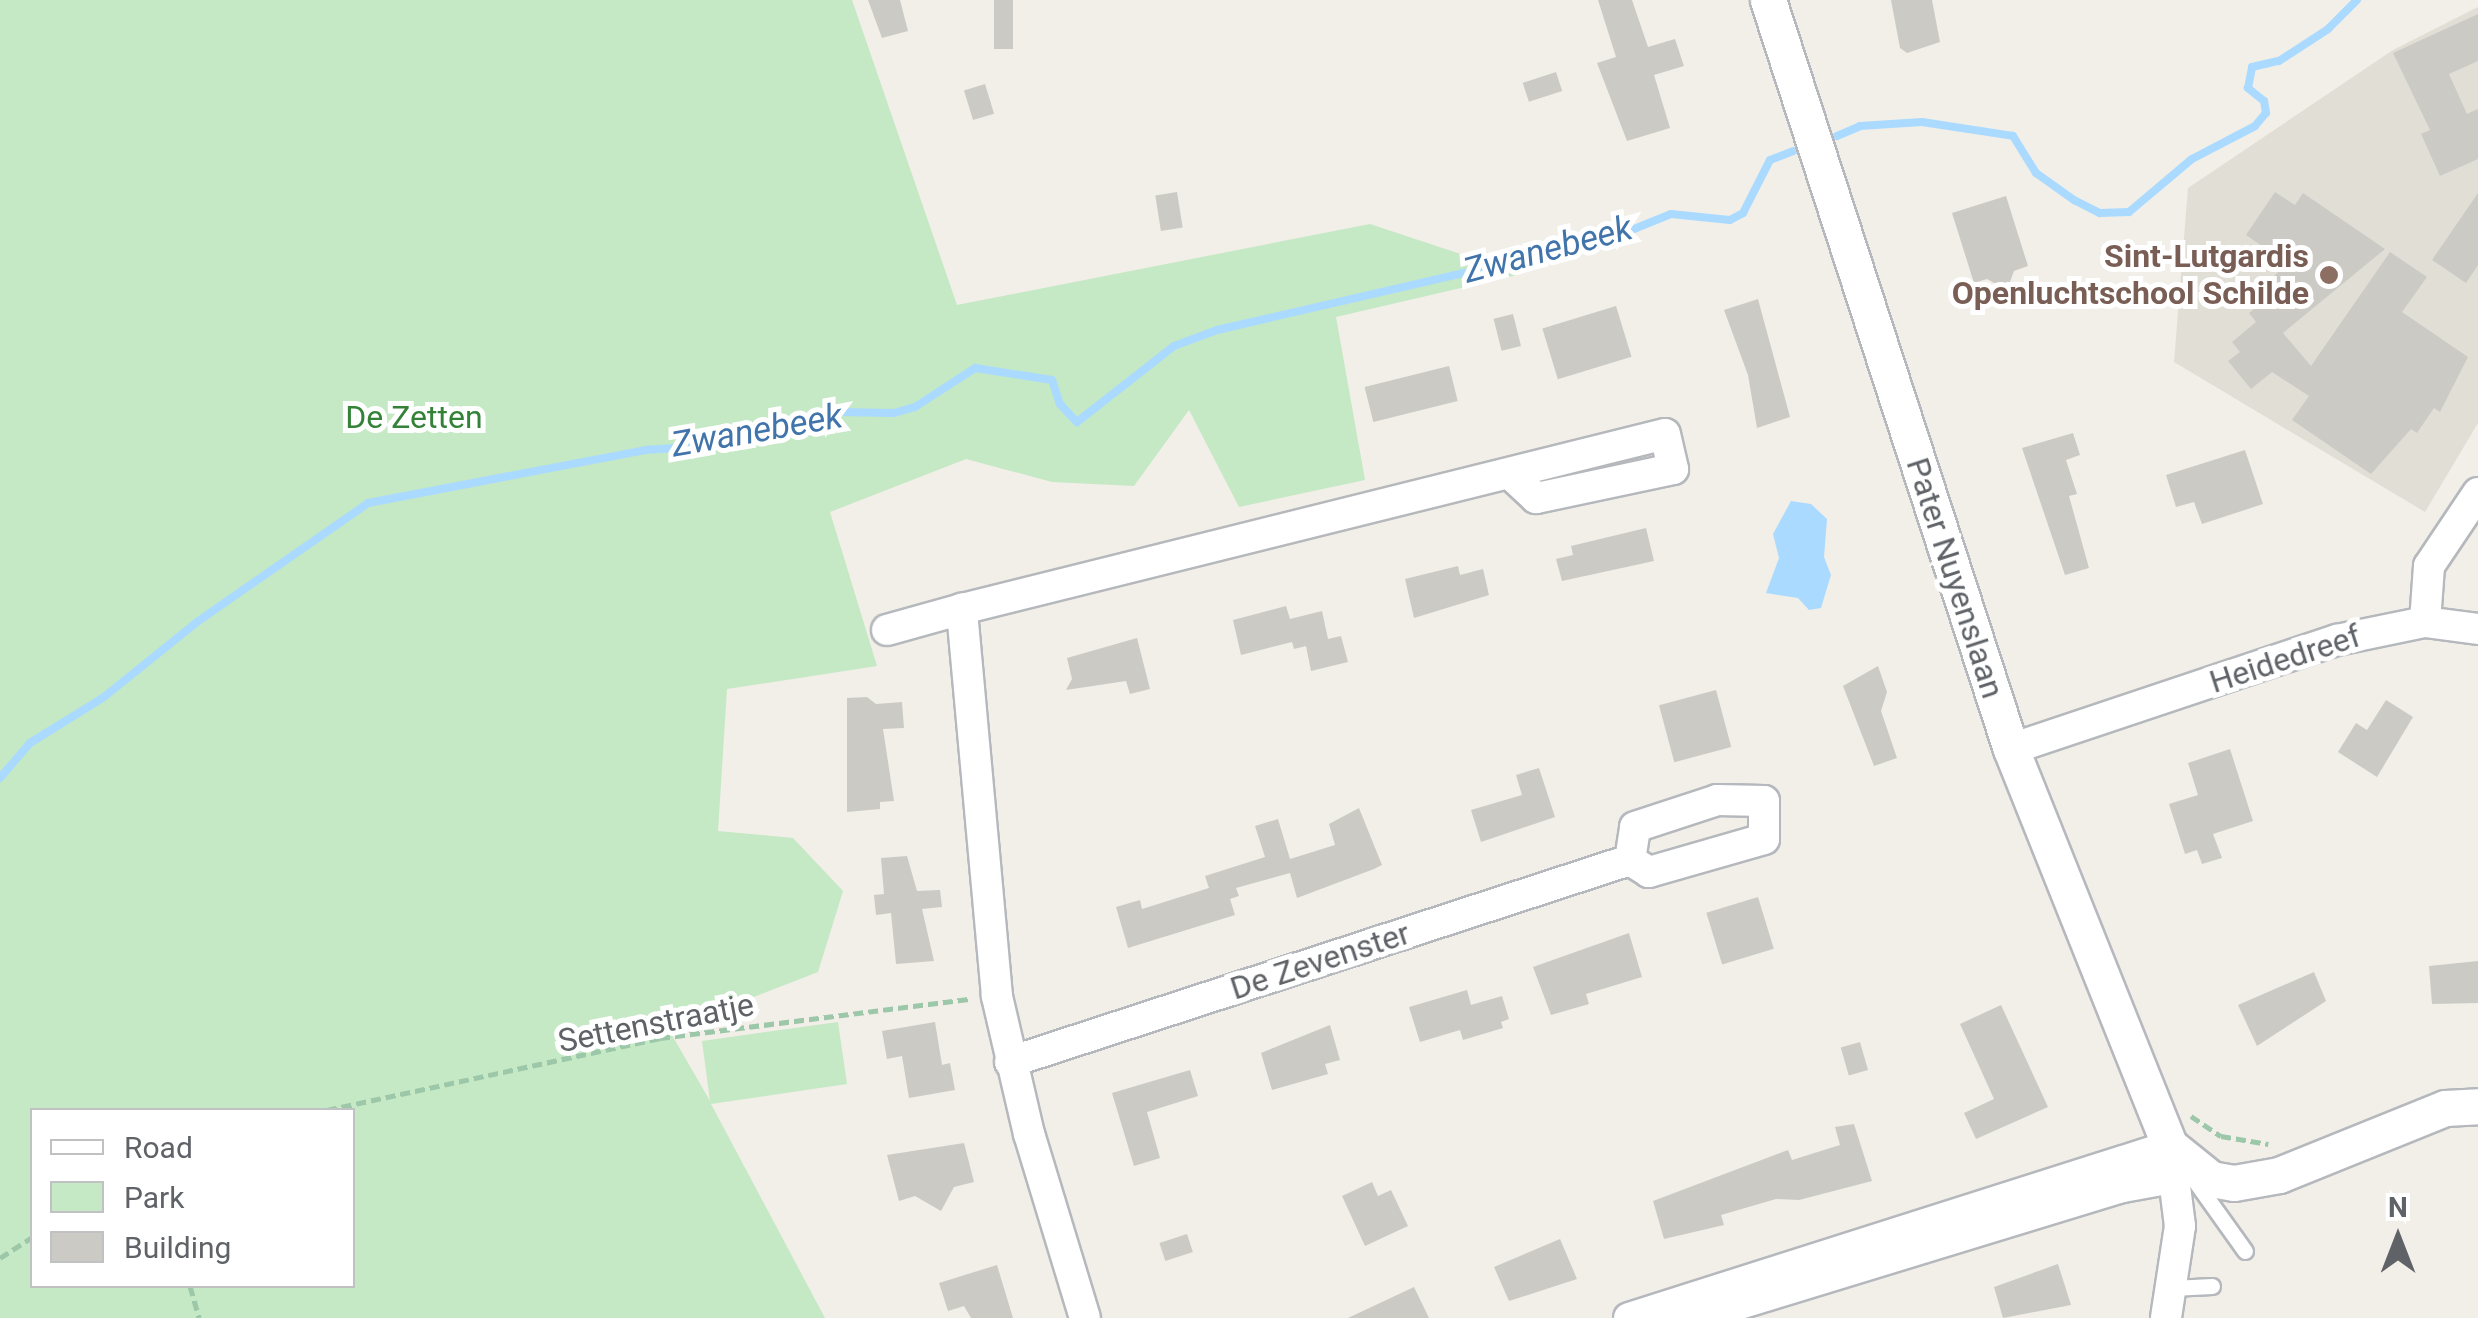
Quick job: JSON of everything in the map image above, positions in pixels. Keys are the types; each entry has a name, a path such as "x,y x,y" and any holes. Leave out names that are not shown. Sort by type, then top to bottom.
{"street":[{"name":"Pater Nuyenslaan","path":"1768,0 2011,750 2174,1161 2180,1226 2166,1318"},
{"path":"887,630 1512,476"},
{"path":"2425,622 2429,566 2478,493"},
{"path":"962,609 997,996 1010,1062 1086,1318"},
{"name":"Heidedreef","path":"2011,750 2337,640 2425,622 2478,629"},
{"name":"De Zevenster","path":"1010,1062 1630,860"},
{"name":"Pater Nuyenslaan","path":"2174,1161 2211,1180 2234,1183 2279,1175 2444,1108 2478,1106"},
{"path":"1694,1318 1895,1248 2174,1161"},
{"path":"1647,1315 1895,1248"}],"lane":[{"path":"2174,1161 2245,1251"},
{"path":"2172,1288 2212,1286"}],"path":[{"name":"Settenstraatje","path":"336,1108 660,1038 997,996"},
{"path":"2184,1109 2236,1141 2286,1144"},
{"path":"0,1258 30,1237"},
{"path":"191,1288 199,1318"}],"shaded area":[{"name":"Sint-Lutgardis Openluchtschool Schilde","path":"2478,7 2478,423 2425,512 2174,362 2188,188 2393,50"}],"green space":[{"name":"De Zetten","path":"0,0 852,0 957,305 1370,224 1521,274 1336,317 1365,480 1239,507 1189,410 1134,486 1052,482 966,459 830,512 877,666 727,689 718,831 793,838 843,891 818,972 669,1030 710,1101 702,1041 838,1022 847,1084 711,1104 825,1318 0,1318"}],"water":[{"path":"1791,501 1811,504 1827,519 1824,557 1831,575 1821,608 1809,610 1798,598 1766,593 1779,558 1773,534"}],"building":[{"path":"868,0 900,0 908,31 882,38"},
{"path":"994,0 1013,0 1013,49 994,49"},
{"path":"1598,0 1632,0 1648,47 1675,39 1684,66 1654,75 1670,128 1627,141 1597,63 1616,57"},
{"path":"1891,0 1932,0 1940,42 1907,53 1900,48"},
{"path":"2478,14 2478,61 2449,74 2467,114 2478,109 2478,159 2440,176 2421,134 2430,130 2393,53"},
{"path":"1556,72 1562,91 1529,102 1523,83"},
{"path":"985,84 994,114 973,120 964,90"},
{"path":"1177,192 1183,228 1161,231 1155,195"},
{"path":"2275,192 2295,205 2303,193 2385,249 2283,333 2311,366 2390,252 2427,277 2402,312 2468,357 2440,412 2434,408 2417,433 2411,429 2371,474 2292,420 2309,396 2272,372 2251,389 2228,361 2240,352 2232,342 2256,322 2249,313 2270,296 2262,286 2288,264 2246,235"},
{"path":"2478,193 2478,265 2466,283 2432,260"},
{"path":"2006,196 2028,266 2014,271 2007,290 1987,279 1974,283 1952,213"},
{"path":"1758,299 1790,417 1757,428 1748,375 1724,310"},
{"path":"1616,306 1631,357 1558,379 1542,329"},
{"path":"1513,314 1521,346 1502,351 1494,319"},
{"path":"1449,366 1458,401 1373,422 1365,387"},
{"path":"2073,433 2080,455 2066,460 2077,494 2069,496 2089,568 2065,575 2022,448"},
{"path":"2245,450 2263,504 2202,524 2194,502 2176,507 2166,475"},
{"path":"1646,528 1654,561 1562,581 1556,559 1573,555 1571,546"},
{"path":"1458,566 1460,575 1483,569 1489,595 1414,618 1405,579"},
{"path":"1286,606 1290,619 1322,611 1328,639 1341,636 1348,662 1311,671 1306,646 1294,649 1292,642 1241,655 1233,620"},
{"path":"1137,638 1150,689 1130,694 1126,681 1066,690 1072,679 1067,658"},
{"path":"1878,666 1887,692 1881,711 1897,758 1874,766 1843,686"},
{"path":"1716,690 1731,747 1674,762 1659,705"},
{"path":"867,697 876,704 902,702 904,728 883,729 894,801 880,802 880,809 847,812 847,698"},
{"path":"2386,700 2413,717 2377,777 2338,752 2356,723 2367,730"},
{"path":"2230,749 2253,821 2213,834 2222,858 2202,864 2197,850 2185,854 2169,804 2198,795 2188,763"},
{"path":"1539,768 1555,817 1481,842 1471,810 1522,795 1516,775"},
{"path":"1359,808 1382,865 1297,898 1290,873 1236,888 1239,896 1230,899 1235,915 1128,948 1116,907 1140,900 1142,909 1209,888 1205,876 1265,857 1255,826 1278,819 1290,859 1335,845 1329,824"},
{"path":"907,856 917,891 940,890 942,907 922,909 934,961 896,964 891,913 876,915 874,895 884,894 881,858"},
{"path":"1758,897 1774,949 1722,964 1706,913"},
{"path":"1629,933 1642,977 1586,994 1589,1004 1551,1015 1533,967"},
{"path":"2478,961 2478,1003 2432,1004 2429,966"},
{"path":"2314,972 2326,1001 2257,1046 2238,1005"},
{"path":"1467,990 1471,1005 1502,996 1509,1019 1501,1022 1503,1028 1463,1040 1460,1030 1420,1042 1409,1007"},
{"path":"2001,1005 2048,1107 1976,1139 1964,1113 1994,1099 1960,1024"},
{"path":"935,1022 942,1065 950,1063 955,1090 909,1098 902,1056 887,1059 882,1031"},
{"path":"1330,1025 1340,1060 1325,1064 1328,1074 1272,1090 1261,1053"},
{"path":"1860,1042 1868,1070 1849,1075 1841,1048"},
{"path":"1190,1070 1198,1096 1147,1112 1160,1158 1134,1166 1112,1093"},
{"path":"1854,1124 1872,1181 1799,1200 1776,1199 1721,1215 1724,1225 1664,1239 1653,1201 1788,1150 1792,1160 1840,1145 1835,1127"},
{"path":"964,1143 974,1182 954,1187 941,1211 915,1196 899,1201 887,1155"},
{"path":"1372,1182 1378,1196 1391,1190 1408,1226 1365,1246 1342,1196"},
{"path":"1187,1234 1193,1252 1165,1261 1159,1243"},
{"path":"1560,1239 1577,1279 1509,1301 1494,1267"},
{"path":"2058,1264 2071,1305 2003,1318 1994,1287"},
{"path":"997,1265 1013,1318 971,1318 964,1306 948,1311 939,1283"},
{"path":"1414,1287 1429,1318 1348,1318"}],"waterway":[{"name":"Zwanebeek","path":"1837,136 1860,126 1922,122 2013,136 2036,173 2074,200 2100,213 2129,212 2192,159 2255,126 2266,113 2264,101 2248,88 2252,67 2279,61 2328,29 2357,0"},
{"name":"Zwanebeek","path":"0,778 30,743 104,697 197,622 368,503 645,450 704,446 838,412 894,413 915,407 975,368 1052,380 1060,404 1077,422 1174,346 1217,330 1607,240 1671,214 1730,220 1743,213 1770,160 1793,151"}],"place":[{"name":"Sint-Lutgardis Openluchtschool Schilde","path":"2329,275"}]}
